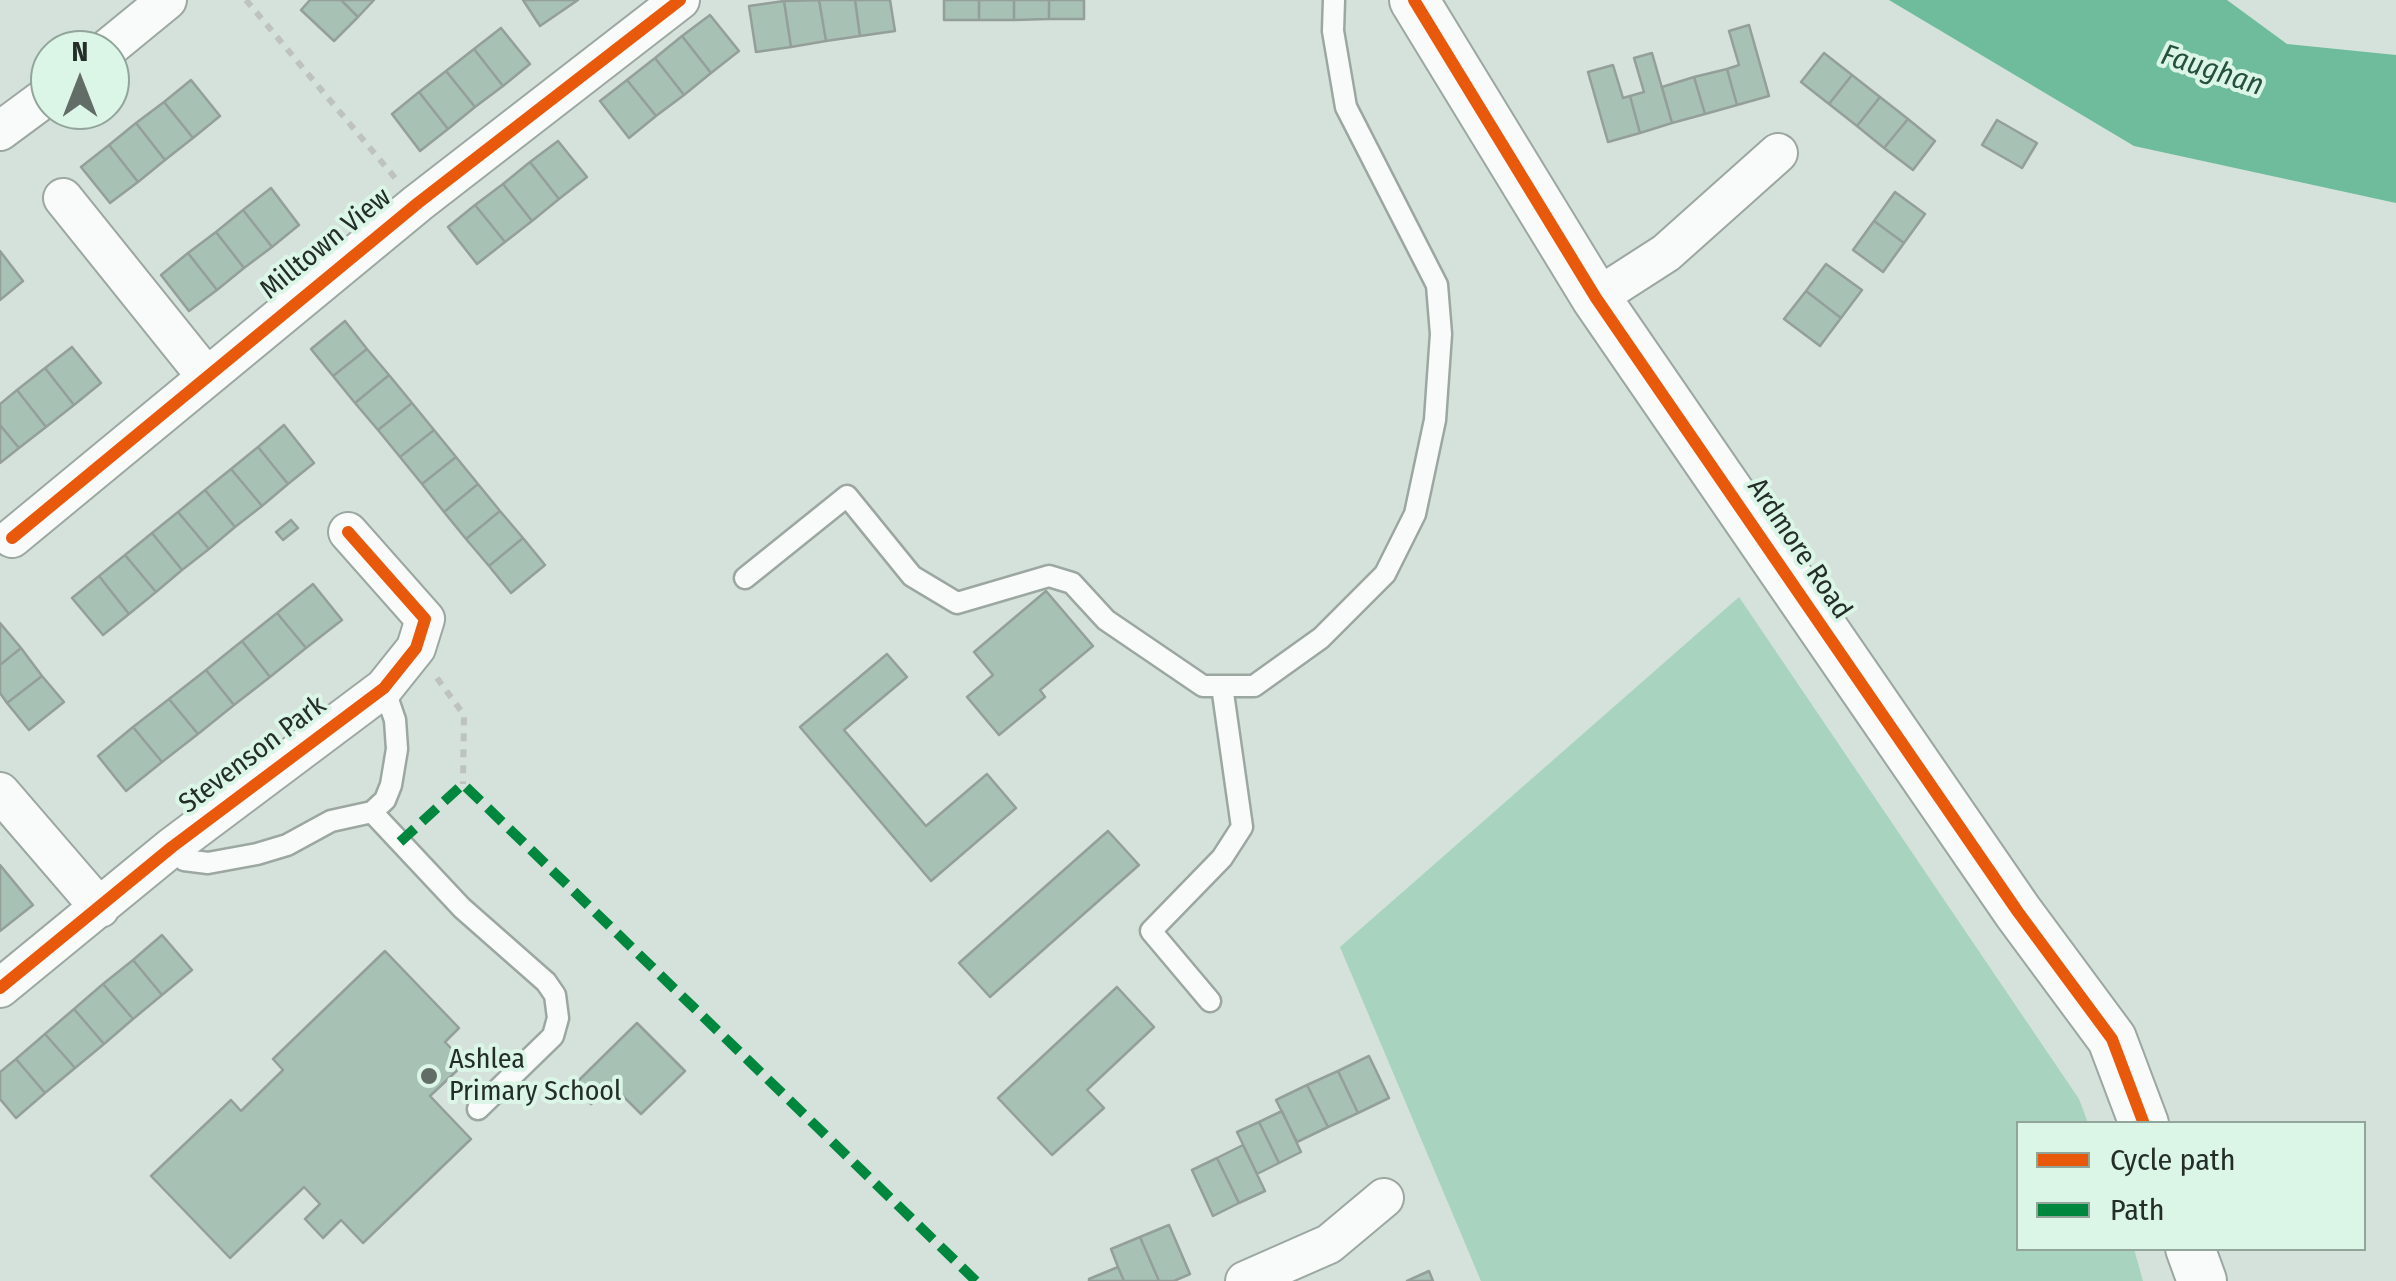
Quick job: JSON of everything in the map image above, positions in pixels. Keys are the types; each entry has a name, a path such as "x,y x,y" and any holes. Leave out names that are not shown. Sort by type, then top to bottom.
{"street":[{"path":"130,30 167,0"},
{"name":"Milltown View","path":"12,538 418,203 680,0"},
{"name":"Ardmore Road","path":"1414,0 1596,298 2018,912 2112,1039 2143,1121"},
{"path":"0,132 30,109"},
{"path":"1596,298 1666,253 1778,153"},
{"path":"64,198 206,376"},
{"path":"348,532 425,618 416,648"},
{"name":"Stevenson Park","path":"0,988 172,847 384,688 416,648"},
{"path":"0,792 100,908"},
{"path":"1245,1281 1297,1271 1384,1198"},
{"path":"2191,1251 2202,1281"}],"lane":[{"path":"744,578 848,496 912,576 957,603 1050,576 1072,583 1106,620 1202,686 1254,686 1322,638 1385,574 1415,514 1435,420 1442,334 1438,284 1346,106 1333,32 1334,0"},
{"path":"1210,1002 1151,931 1222,858 1242,827 1222,686"},
{"path":"384,688 395,720 397,750 385,800 372,812 462,908 556,994 558,1018 553,1036 478,1110"},
{"name":"Stevenson Park","path":"172,847 184,860 208,863 286,845 331,822 372,812"}],"path":[{"path":"246,0 418,203"},
{"path":"416,648 464,715 463,784"}],"shaded area":[{"path":"1739,597 2079,1099 2087,1121 2016,1121 2016,1251 2135,1251 2143,1281 1481,1281 1340,947"}],"water":[{"name":"Faughan","path":"1889,0 2227,0 2287,44 2396,55 2396,203 2134,146"}],"building":[{"path":"310,0 341,0 358,17 334,41 301,10"},
{"path":"341,0 374,0 358,17"},
{"path":"523,0 578,0 540,26"},
{"path":"819,0 855,0 860,36 826,41"},
{"path":"819,0 826,41 791,47 784,1"},
{"path":"855,0 890,0 895,31 860,36"},
{"path":"944,0 979,0 979,20 944,20"},
{"path":"979,0 1014,0 1014,20 979,20"},
{"path":"1014,0 1049,0 1049,19 1014,20"},
{"path":"1049,0 1084,0 1084,19 1049,19"},
{"path":"784,1 791,47 756,52 749,6"},
{"path":"710,15 739,51 711,73 682,36"},
{"path":"1749,25 1769,96 1737,105 1727,69 1739,65 1729,31"},
{"path":"501,28 530,64 503,86 474,49"},
{"path":"682,36 711,73 684,95 655,58"},
{"path":"474,49 503,86 475,107 446,71"},
{"path":"1652,53 1672,123 1640,133 1630,96 1644,92 1634,58"},
{"path":"1824,53 1852,75 1829,104 1801,82"},
{"path":"655,58 684,95 656,116 627,80"},
{"path":"1613,65 1623,98 1630,96 1640,133 1608,142 1588,72"},
{"path":"1727,69 1737,105 1705,114 1694,77"},
{"path":"446,71 475,107 448,129 419,92"},
{"path":"1852,75 1880,97 1857,126 1829,104"},
{"path":"1694,77 1705,114 1672,123 1662,87"},
{"path":"191,80 220,116 193,138 164,102"},
{"path":"627,80 656,116 629,138 600,101"},
{"path":"419,92 448,129 420,151 392,114"},
{"path":"1880,97 1908,119 1884,148 1857,126"},
{"path":"164,102 193,138 165,160 136,123"},
{"path":"1908,119 1935,141 1913,170 1884,148"},
{"path":"1997,120 2037,143 2022,168 1982,145"},
{"path":"136,123 165,160 138,182 109,145"},
{"path":"558,141 587,177 559,199 530,162"},
{"path":"109,145 138,182 110,203 81,167"},
{"path":"530,162 559,199 532,221 503,184"},
{"path":"503,184 532,221 505,242 475,205"},
{"path":"271,188 299,225 272,247 243,210"},
{"path":"1895,192 1925,214 1904,243 1874,221"},
{"path":"475,205 505,242 477,264 448,227"},
{"path":"243,210 272,247 244,268 216,232"},
{"path":"1874,221 1904,243 1883,272 1853,250"},
{"path":"216,232 244,268 217,290 188,253"},
{"path":"0,251 23,281 0,300"},
{"path":"188,253 217,290 189,311 161,275"},
{"path":"1826,264 1862,290 1841,318 1806,291"},
{"path":"1806,291 1841,318 1820,346 1784,319"},
{"path":"345,321 367,349 333,376 311,349"},
{"path":"72,347 101,383 74,405 45,368"},
{"path":"367,349 389,375 355,403 333,376"},
{"path":"45,368 74,405 46,427 17,390"},
{"path":"389,375 412,403 378,430 355,403"},
{"path":"17,390 46,427 19,448 0,425 0,404"},
{"path":"412,403 434,430 400,457 378,430"},
{"path":"0,425 19,448 0,463"},
{"path":"284,425 314,463 288,484 258,447"},
{"path":"434,430 456,457 422,484 400,457"},
{"path":"258,447 288,484 262,506 231,469"},
{"path":"456,457 478,484 444,512 422,484"},
{"path":"231,469 262,506 235,527 205,490"},
{"path":"478,484 500,511 466,539 444,512"},
{"path":"205,490 235,527 209,549 178,512"},
{"path":"500,511 523,538 489,566 466,539"},
{"path":"178,512 209,549 182,570 152,533"},
{"path":"291,520 298,528 283,540 276,532"},
{"path":"152,533 182,570 156,592 125,555"},
{"path":"523,538 545,565 511,593 489,566"},
{"path":"125,555 156,592 129,614 99,576"},
{"path":"99,576 129,614 103,635 72,598"},
{"path":"313,584 342,620 306,648 277,613"},
{"path":"1046,591 1093,646 1040,690 1045,697 999,735 967,697 993,675 974,652"},
{"path":"277,613 306,648 270,677 242,641"},
{"path":"0,623 21,648 0,665"},
{"path":"242,641 270,677 234,705 206,670"},
{"path":"21,648 42,676 7,703 0,693 0,665"},
{"path":"887,654 907,677 844,730 926,826 987,774 1016,808 931,881 800,727"},
{"path":"206,670 234,705 198,734 169,699"},
{"path":"42,676 64,702 29,730 7,703"},
{"path":"169,699 198,734 162,762 133,727"},
{"path":"133,727 162,762 126,791 98,756"},
{"path":"1108,831 1139,865 990,997 959,963"},
{"path":"0,865 33,905 0,931"},
{"path":"162,935 192,970 162,995 133,960"},
{"path":"385,951 459,1028 445,1042 465,1063 430,1096 471,1139 363,1243 341,1220 323,1238 305,1219 320,1204 304,1187 230,1258 151,1176 231,1100 241,1111 283,1070 273,1059"},
{"path":"133,960 162,995 133,1019 103,984"},
{"path":"103,984 133,1019 104,1044 74,1009"},
{"path":"1117,987 1154,1027 1087,1090 1104,1108 1052,1155 998,1098"},
{"path":"74,1009 104,1044 75,1068 45,1034"},
{"path":"637,1023 685,1071 641,1114 611,1084 591,1104 573,1086"},
{"path":"45,1034 75,1068 45,1093 16,1059"},
{"path":"1369,1056 1389,1098 1358,1113 1338,1071"},
{"path":"16,1059 45,1093 16,1118 0,1099 0,1072"},
{"path":"1338,1071 1358,1113 1328,1127 1307,1085"},
{"path":"1307,1085 1328,1127 1297,1142 1276,1100"},
{"path":"1282,1111 1301,1152 1279,1163 1259,1122"},
{"path":"1259,1122 1279,1163 1257,1174 1237,1132"},
{"path":"1243,1145 1265,1191 1239,1203 1217,1158"},
{"path":"1217,1158 1239,1203 1213,1216 1192,1170"},
{"path":"1169,1225 1190,1274 1174,1281 1159,1281 1140,1237"},
{"path":"1140,1237 1159,1281 1124,1281 1111,1249"},
{"path":"1118,1267 1124,1281 1089,1281 1089,1279"},
{"path":"1429,1271 1433,1281 1407,1281"}],"marked path":[{"path":"400,842 463,784 976,1281"}],"cycle path":[{"path":"12,538 418,203 680,0"},
{"path":"1414,0 1596,298 2018,912 2112,1039 2143,1121"},
{"path":"0,988 172,847 384,688 416,648 425,619 348,532"}],"place":[{"name":"Ashlea Primary School","path":"429,1076"}]}
